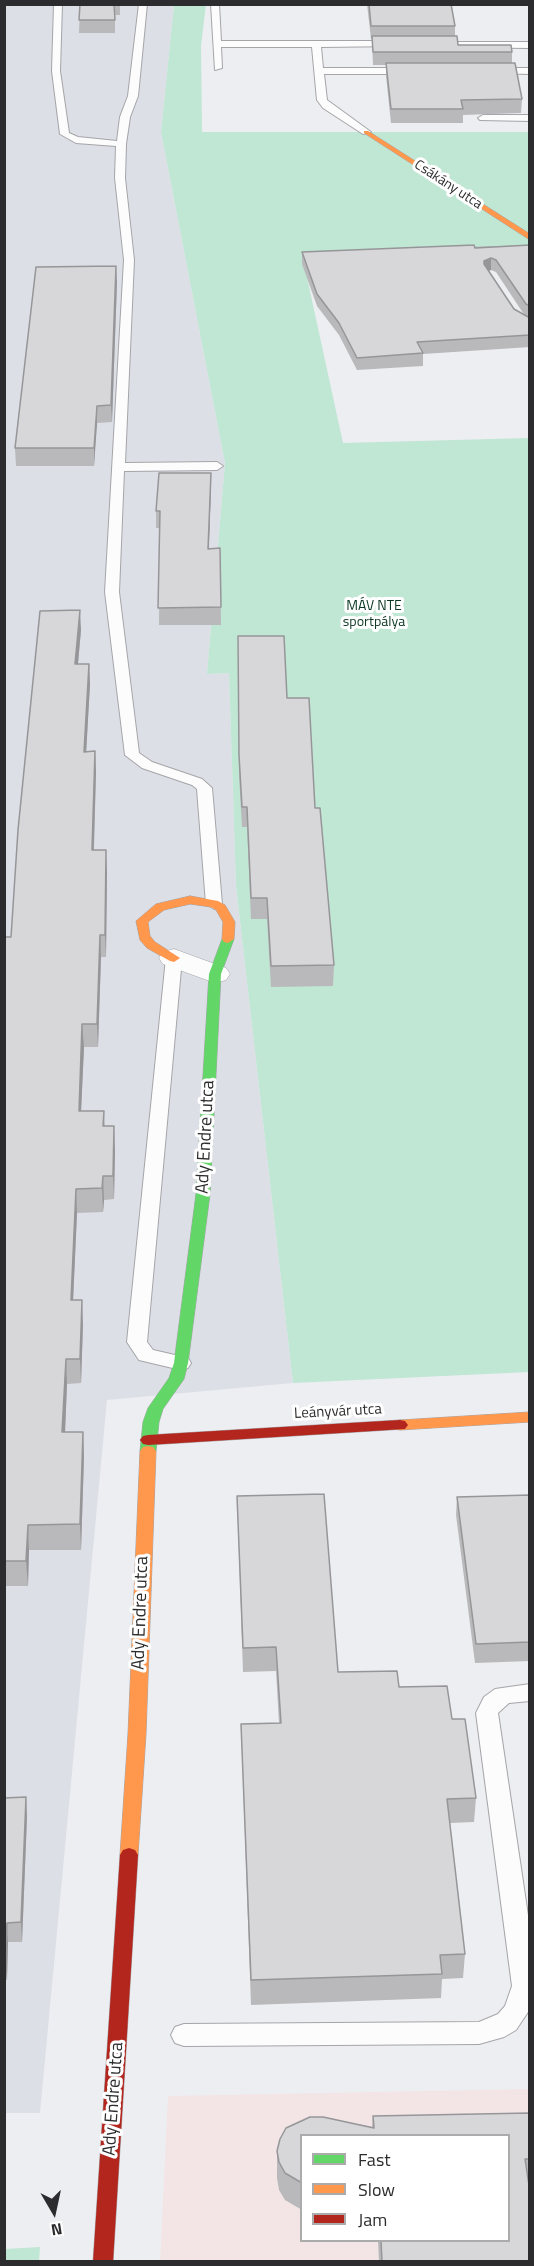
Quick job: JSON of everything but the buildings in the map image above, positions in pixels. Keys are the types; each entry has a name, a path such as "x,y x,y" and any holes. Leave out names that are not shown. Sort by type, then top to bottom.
{"street":[{"name":"Csákány utca","path":"366,132 530,238"},
{"path":"214,903 202,900 180,901 160,907 142,921 142,932 151,945 174,958 215,974"},
{"name":"Ady Endre utca","path":"104,2262 137,1734 148,1440 156,1408 176,1379 181,1363 203,1194 215,974 225,951 230,927 226,915 214,903"},
{"name":"Leányvár utca","path":"148,1440 530,1417"}],"lane":[{"path":"58,4 56,71 64,134 76,140 121,144"},
{"path":"143,4 133,96 125,117 121,144 120,178 129,260 112,592 132,755 147,765 197,782 204,788 214,903"},
{"path":"215,4 218,68"},
{"path":"218,44 411,44"},
{"path":"316,44 321,100 326,106 366,132"},
{"path":"423,44 530,45"},
{"path":"318,71 423,71"},
{"path":"482,71 530,71"},
{"path":"483,118 530,118"},
{"path":"120,467 217,466"},
{"path":"174,958 137,1342 146,1355 181,1363"},
{"path":"184,2035 479,2032 495,2029 507,2022 516,2011 525,1986 487,1713 492,1703 503,1695 530,1692"}],"shaded area":[{"path":"5,5 174,5 161,132 225,463 207,674 229,673 236,886 293,1383 107,1400 40,2113 5,2113"},
{"path":"529,2089 529,2261 160,2262 168,2096"}],"green space":[{"name":"MÁV NTE sportpálya","path":"206,4 201,46 202,132 529,132 529,250 303,259 343,443 529,438 529,1372 293,1383 236,886 229,673 207,674 225,463 161,132 174,5"},
{"path":"40,2247 39,2261 5,2261 5,2249"}],"traffic: fast":[{"path":"148,1451 151,1422 156,1408 176,1379 181,1363 203,1194 215,974 228,939"}],"traffic: slow":[{"path":"366,132 530,238"},
{"path":"174,958 151,945 144,937 142,921 160,907 190,900 214,904 221,908 229,922 228,939"},
{"path":"400,1425 530,1417"},
{"path":"129,1855 137,1734 148,1451"}],"traffic: jam":[{"path":"148,1440 400,1425"},
{"path":"103,2262 129,1855"}]}
